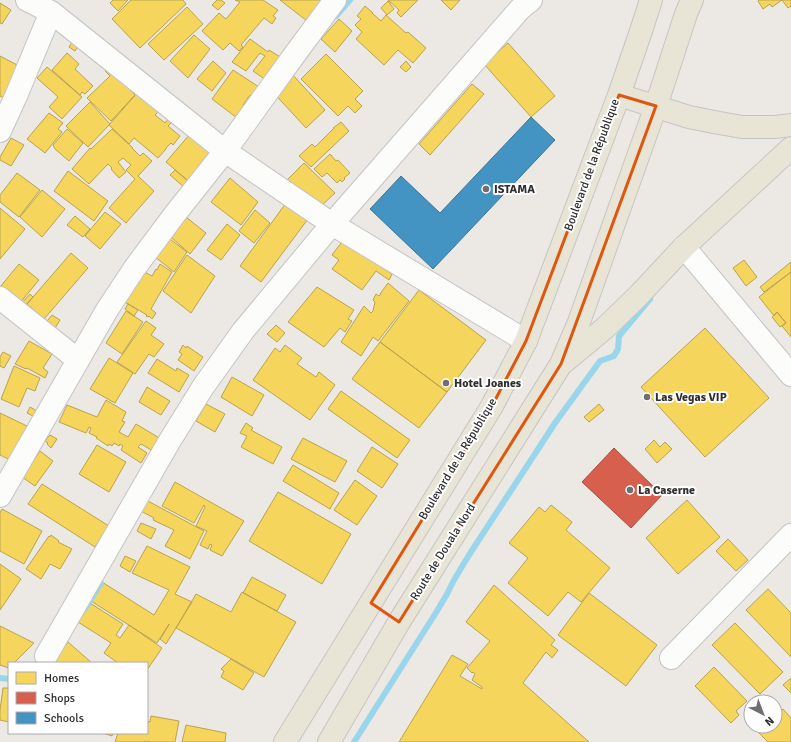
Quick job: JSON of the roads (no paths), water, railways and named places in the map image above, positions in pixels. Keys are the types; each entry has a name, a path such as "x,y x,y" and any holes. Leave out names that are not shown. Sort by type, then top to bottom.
{"main road":[{"name":"Boulevard de la République","path":"285,742 492,406 526,341 582,195 651,0"},
{"path":"561,364 579,322 692,0"},
{"path":"618,95 689,117 742,127 775,127 791,125"},
{"path":"561,364 605,328 639,295 684,247 791,148"},
{"name":"Route de Douala Nord","path":"328,742 399,622 561,364"},
{"path":"371,603 399,622"}],"street":[{"path":"0,496 107,310 134,269 225,151 336,0"},
{"path":"46,656 169,442 203,387 243,331 332,224 520,9 531,0"},
{"path":"0,131 16,96 38,4 225,151 332,224 526,341"},
{"path":"684,247 791,374"},
{"path":"0,298 78,360"},
{"path":"671,658 791,535"}],"waterway":[{"path":"336,16 350,0"},
{"path":"354,742 437,611 469,555 555,423 600,361 614,356 618,349 619,336 650,299"},
{"path":"85,609 101,583"},
{"path":"0,678 8,679"}],"place":[{"name":"ISTAMA","path":"486,189"},
{"name":"Hotel Joanes","path":"446,383"},
{"name":"Las Vegas VIP","path":"647,397"},
{"name":"La Caserne","path":"630,490"}]}
